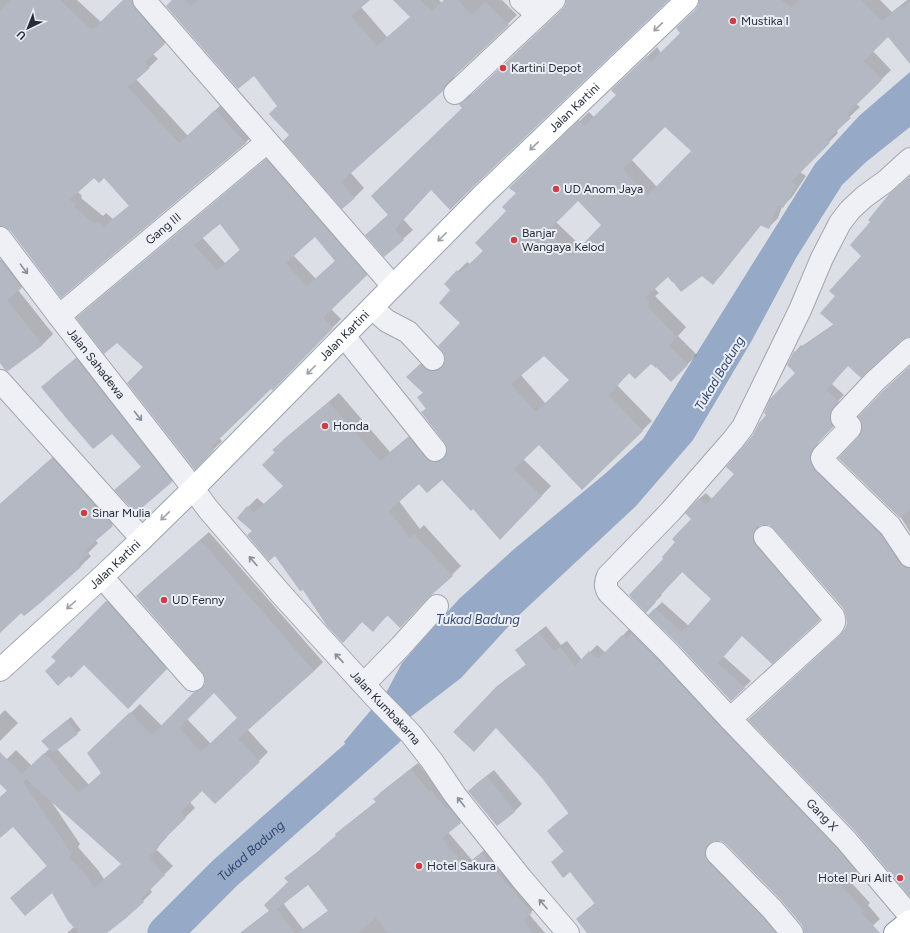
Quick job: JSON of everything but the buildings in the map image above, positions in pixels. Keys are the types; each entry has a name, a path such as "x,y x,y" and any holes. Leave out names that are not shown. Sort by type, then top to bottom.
{"main road":[{"name":"Jalan Kartini","path":"0,670 102,577 193,489 482,196 687,0"},
{"path":"895,933 910,921"}],"street":[{"path":"144,0 393,286"},
{"path":"521,0 538,15"},
{"path":"455,93 554,0"},
{"name":"Gang III","path":"59,316 267,142"},
{"name":"Gang X","path":"910,159 886,181 864,197 850,210 840,223 822,258 803,303 751,412 740,431 671,510 608,576 605,582 606,589 609,593 668,652 846,840 910,916"},
{"name":"Jalan Sahadewa","path":"0,238 193,489"},
{"path":"372,308 387,321 408,332 433,359"},
{"path":"344,336 435,450"},
{"path":"910,349 875,381 842,416 850,428 822,458 824,462 890,526 910,556"},
{"path":"0,381 142,538"},
{"name":"Jalan Kumbakarna","path":"193,489 208,509 282,595 411,734 432,760 455,795 516,872 568,933"},
{"path":"730,719 834,623 833,616 765,537"},
{"path":"102,577 193,680"},
{"path":"369,690 401,646 437,606"},
{"path":"717,853 772,909 792,933"}],"water":[{"name":"Tukad Badung","path":"910,72 910,127 866,162 842,185 796,258 751,342 693,440 636,506 517,617 461,678 409,718 362,764 344,742 387,691 402,663 459,599 513,550 606,473 643,439 815,164 859,116"}],"waterway":[{"name":"Tukad Badung","path":"165,933 225,873 386,731 392,724"}],"place":[{"name":"Mustika I","path":"733,21"},
{"name":"Kartini Depot","path":"503,68"},
{"name":"UD Anom Jaya","path":"556,189"},
{"name":"Banjar Wangaya Kelod","path":"514,240"},
{"name":"Honda","path":"325,426"},
{"name":"Sinar Mulia","path":"84,513"},
{"name":"UD Fenny","path":"164,600"},
{"name":"Hotel Sakura","path":"419,866"},
{"name":"Hotel Puri Alit","path":"900,878"}]}
